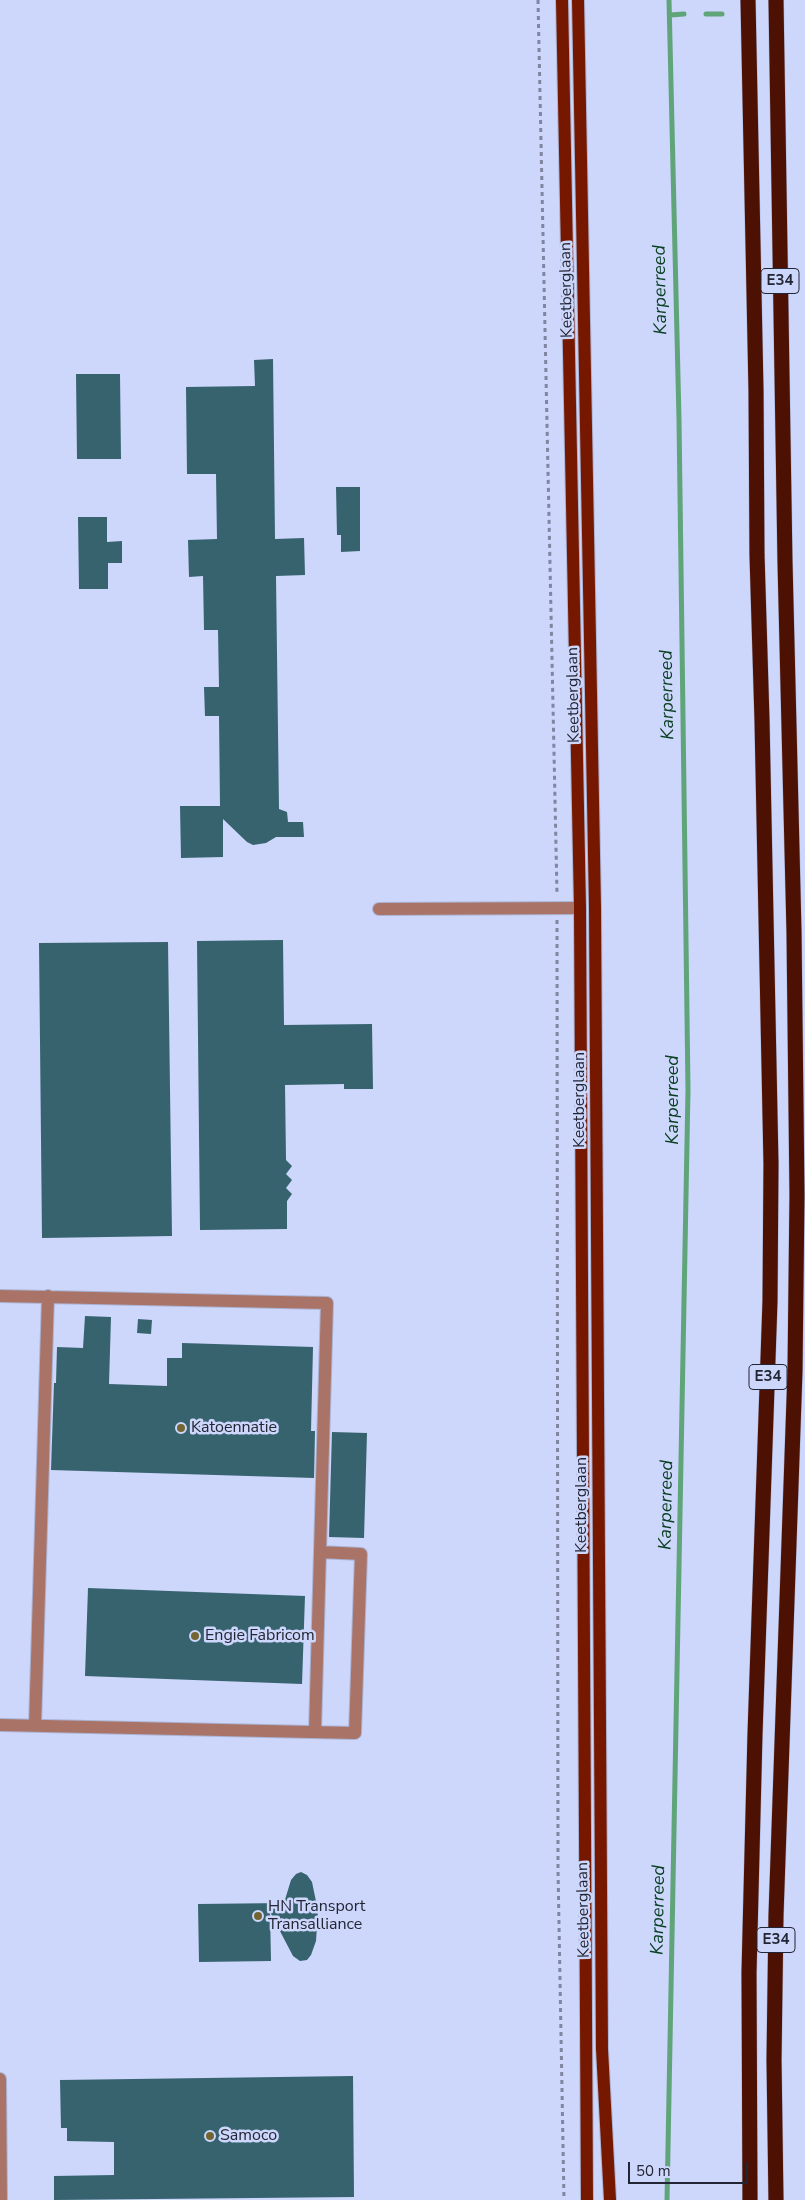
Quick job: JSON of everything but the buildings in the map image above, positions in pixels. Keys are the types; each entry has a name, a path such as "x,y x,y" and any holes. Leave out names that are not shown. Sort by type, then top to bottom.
{"highway":[{"name":"E34","path":"748,0 756,390 756,555 763,750 771,1164 770,1301 749,1973 750,2200"},
{"name":"E34","path":"776,0 785,552 794,922 797,1196 794,1381 776,1915 774,2060 776,2200"}],"main road":[{"name":"Keetberglaan","path":"562,0 580,908 587,2200"},
{"name":"Keetberglaan","path":"578,0 595,917 602,2048 610,2200"}],"street":[{"path":"379,909 580,908"},
{"path":"0,1296 327,1303 315,1732"},
{"path":"35,1726 48,1296"},
{"path":"0,1725 356,1733 361,1554 320,1552"},
{"path":"0,2079 1,2200"}],"path":[{"path":"538,0 557,909 558,1869 564,2200"}],"waterway":[{"name":"Karperreed","path":"667,2200 688,1090 679,419 669,0"},
{"path":"670,15 684,14"},
{"path":"706,14 722,14"}],"place":[{"name":"Katoennatie","path":"181,1428"},
{"name":"Engie Fabricom","path":"195,1636"},
{"name":"HN Transport Transalliance","path":"258,1916"},
{"name":"Samoco","path":"210,2136"}]}
